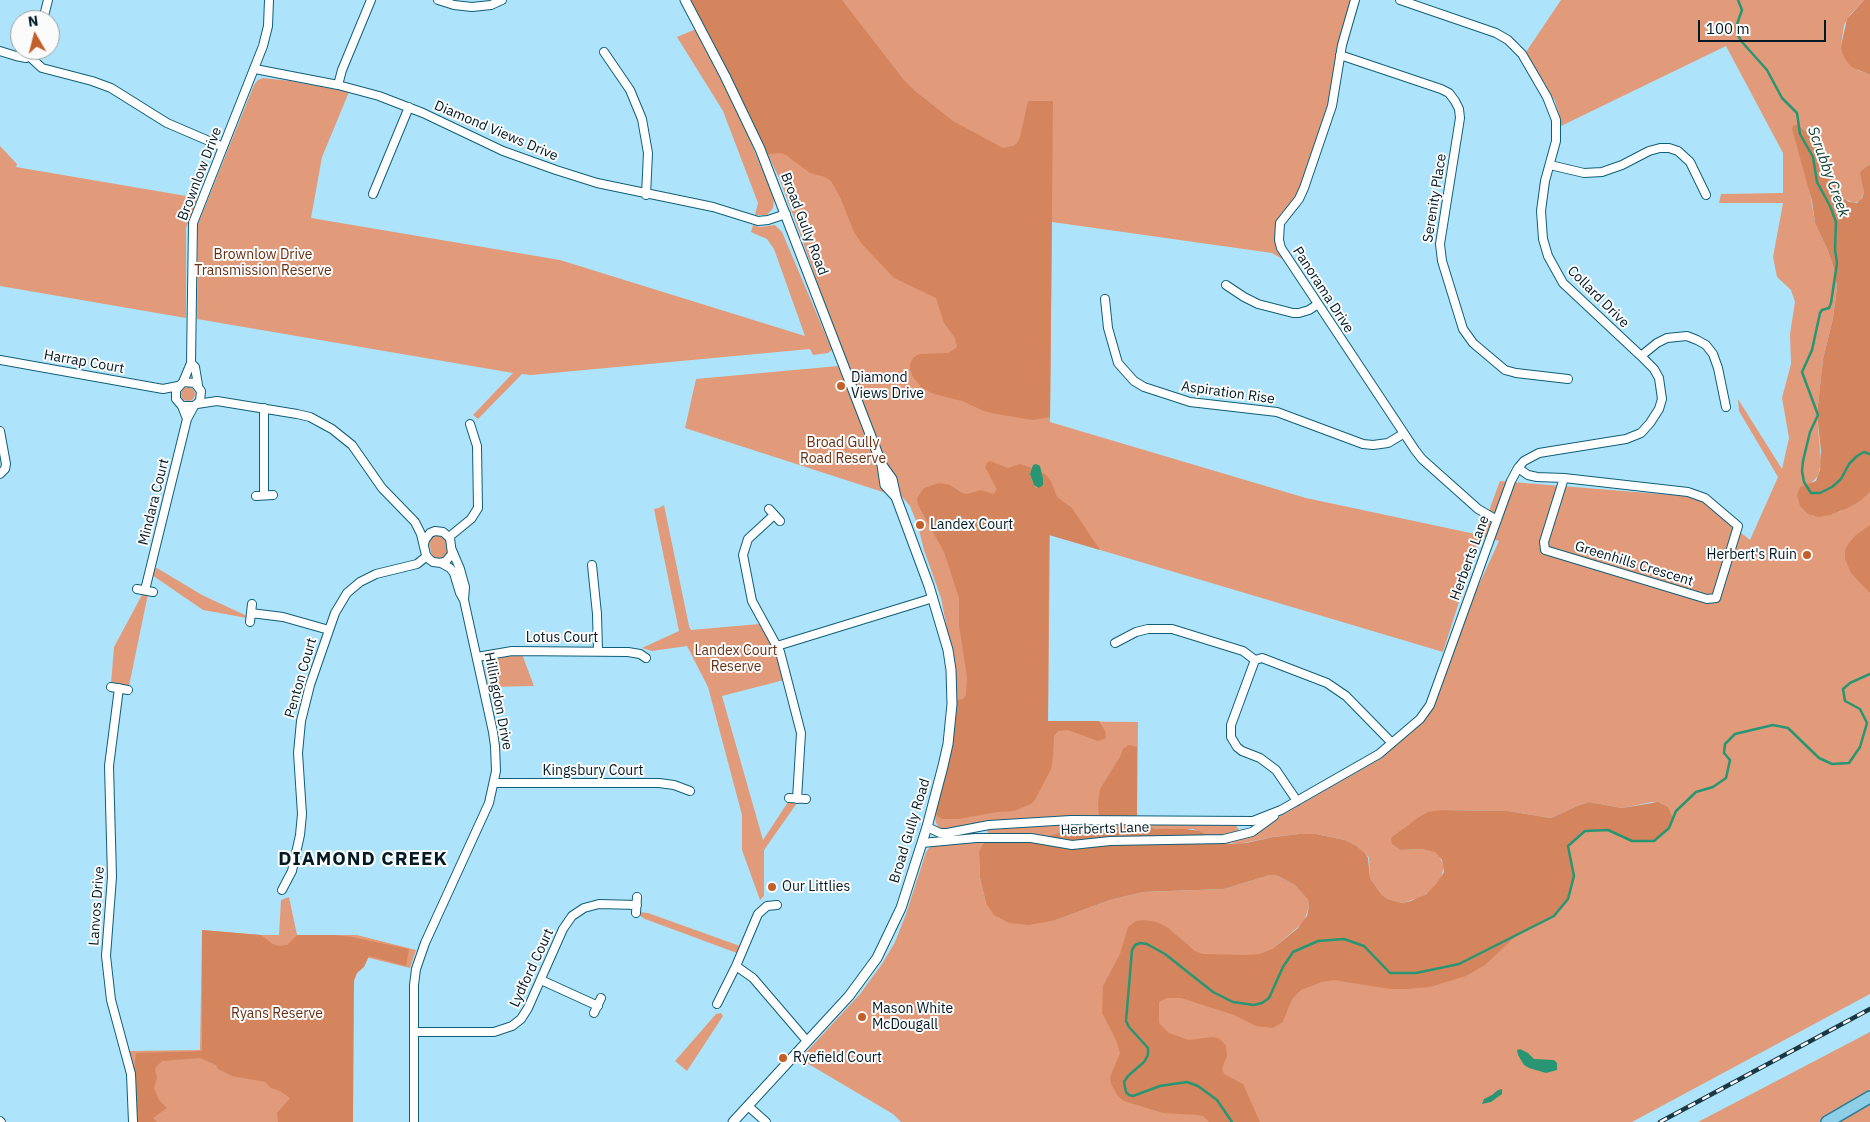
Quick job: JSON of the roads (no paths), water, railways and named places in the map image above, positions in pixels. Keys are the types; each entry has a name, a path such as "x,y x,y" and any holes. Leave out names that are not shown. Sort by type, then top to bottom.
{"main road":[{"path":"1827,1122 1870,1097"}],"street":[{"name":"Brownlow Drive","path":"180,384 192,363 192,229 194,218 255,69 266,36 269,0"},
{"path":"338,85 342,70 371,0"},
{"path":"438,0 454,5 472,7 491,5 502,0"},
{"name":"Broad Gully Road","path":"685,0 737,99 760,149 838,355 882,465 892,479 896,496 933,598 948,650 951,670 952,704 948,744 927,827 901,908 877,958 858,985 733,1122"},
{"name":"Panorama Drive","path":"1355,0 1344,33 1335,96 1299,199 1280,224 1279,240 1284,254 1403,434 1422,459 1478,509 1497,520"},
{"name":"Collard Drive","path":"1400,0 1491,31 1515,46 1526,60 1553,109 1557,130 1542,197 1541,226 1548,256 1555,270 1573,293 1642,356 1654,369 1659,378 1662,398 1656,416 1641,433 1626,439 1539,453 1524,461 1518,468"},
{"path":"604,52 630,90 642,119 648,153 646,194"},
{"name":"Serenity Place","path":"1340,55 1440,89 1449,93 1455,101 1459,109 1460,118 1440,244 1442,261 1463,329 1473,343 1505,370 1568,379"},
{"path":"37,60 42,68 111,88 175,128 223,147"},
{"name":"Diamond Views Drive","path":"255,69 338,85 379,96 408,107 503,151 536,164 597,183 713,207 758,221 786,214"},
{"path":"373,194 408,107"},
{"path":"1550,165 1584,173 1602,172 1622,165 1649,151 1669,148 1678,150 1690,162 1706,195"},
{"path":"1226,285 1244,298 1258,304 1293,313 1309,310 1318,304"},
{"name":"Aspiration Rise","path":"1105,299 1108,328 1118,362 1134,381 1144,387 1190,402 1277,412 1363,444 1381,445 1403,434"},
{"path":"1642,356 1667,338 1687,336 1701,342 1713,354 1718,368 1726,407"},
{"name":"Harrap Court","path":"0,360 164,389 180,384"},
{"name":"Brownlow Drive","path":"192,363 195,367 200,388"},
{"path":"187,419 175,395 180,384 191,381 217,401"},
{"path":"195,405 201,398 200,388"},
{"name":"Harrap Court","path":"164,389 176,399"},
{"path":"182,406 217,401 264,408 310,417 338,432 352,445 382,488 415,522 435,531 443,532 449,537 452,550 450,558 441,563 433,562 427,556 415,522"},
{"name":"Mindara Court","path":"145,590 187,419 195,405"},
{"path":"264,408 260,496 273,495"},
{"path":"449,537 471,519 478,508 477,446 470,424"},
{"path":"0,430 6,461 4,474"},
{"path":"1518,468 1537,477 1564,478"},
{"name":"Herberts Lane","path":"927,827 940,833 947,833 989,825 1096,820 1253,821 1281,810 1379,754 1420,719 1430,705 1511,480 1518,468"},
{"name":"Greenhills Crescent","path":"1564,478 1694,493 1710,501 1738,526 1716,598 1707,599 1545,550 1544,542 1564,478"},
{"path":"780,521 772,512 748,539 743,555 753,606 777,646 801,733 797,799"},
{"path":"424,544 427,536 435,531"},
{"name":"Hillingdon Drive","path":"452,550 462,574 465,592 464,600"},
{"name":"Penton Court","path":"282,890 292,871 301,830 302,804 298,764 301,721 306,698 338,605 353,586 376,574 416,564 427,556"},
{"name":"Hillingdon Drive","path":"414,1122 414,985 420,955 489,803 494,783 495,746 464,600 454,573 450,568 441,563"},
{"path":"592,565 597,614 598,651"},
{"path":"777,646 933,598"},
{"path":"252,604 250,617 283,617 328,630"},
{"path":"1115,643 1136,632 1148,629 1172,629 1243,651 1256,660"},
{"name":"Lotus Court","path":"477,657 512,650 635,652 646,658"},
{"path":"1297,801 1276,770 1260,758 1242,751 1231,738 1230,725 1256,660 1262,658 1327,683 1346,696 1392,743"},
{"name":"Lanvos Drive","path":"128,690 115,688 109,766 112,869 106,956 111,1000 131,1074 134,1102 133,1122"},
{"name":"Kingsbury Court","path":"494,783 659,783 674,785 690,791"},
{"name":"Herberts Lane","path":"922,843 988,838 1031,838 1072,845 1110,841 1224,839 1238,836 1261,826 1281,810"},
{"path":"1237,821 1242,830 1238,836"},
{"path":"988,838 985,830 989,825"},
{"name":"Lydford Court","path":"414,1032 494,1032 506,1029 521,1019 563,930 572,916 584,908 599,904 637,905"},
{"path":"717,1004 736,966 758,914 767,906 777,905"},
{"path":"736,966 753,978 807,1041"},
{"path":"541,980 598,1006"},
{"path":"748,1106 766,1122"}],"waterway":[{"name":"Scrubby Creek","path":"1738,0 1742,10 1736,27 1737,34 1767,70 1782,98 1797,113 1800,134 1813,157 1817,182 1836,222 1835,250 1837,263 1831,303 1829,308 1822,310 1820,313 1812,350 1802,372 1818,415 1810,432 1803,461 1804,482 1811,493 1820,493 1832,487 1841,479 1849,464 1857,456 1864,452 1870,454"},
{"name":"DIAMOND CREEK","path":"1232,1122 1217,1100 1198,1086 1187,1082 1160,1086 1133,1096 1126,1092 1124,1082 1144,1062 1148,1055 1148,1048 1126,1021 1132,950 1135,945 1140,943 1147,944 1165,954 1213,992 1233,1002 1254,1005 1262,1003 1269,998 1283,967 1293,952 1318,941 1344,939 1364,946 1390,973 1416,973 1459,964 1554,916 1568,899 1574,876 1568,846 1585,831 1608,830 1632,841 1654,841 1669,828 1676,811 1696,792 1713,787 1726,778 1730,760 1724,753 1725,744 1735,734 1773,725 1788,728 1819,758 1832,764 1849,763 1860,747 1867,723 1860,709 1845,701 1843,689 1850,683 1870,674"}],"railway":[{"path":"1660,1122 1870,1009"}],"place":[{"name":"Diamond Views Drive","path":"841,386"},
{"name":"Landex Court","path":"920,525"},
{"name":"Herbert's Ruin","path":"1807,555"},
{"name":"Our Littlies","path":"772,887"},
{"name":"Mason White McDougall","path":"862,1017"},
{"name":"Ryefield Court","path":"783,1058"}],"district":[{"name":"DIAMOND CREEK","path":"363,860"}],"park label":[{"name":"Brownlow Drive Transmission Reserve","path":"263,264"},
{"name":"Broad Gully Road Reserve","path":"843,452"},
{"name":"Landex Court Reserve","path":"736,660"},
{"name":"Ryans Reserve","path":"277,1014"}]}
